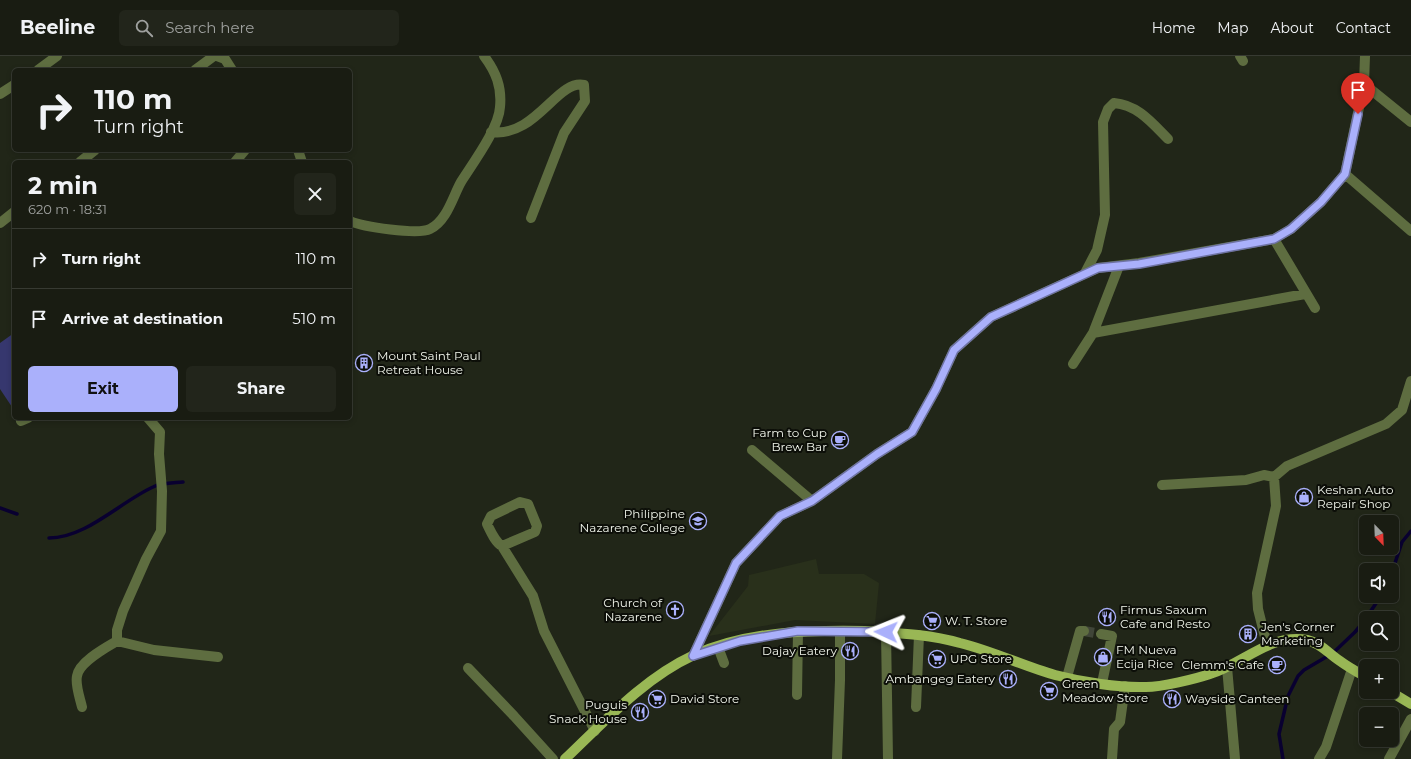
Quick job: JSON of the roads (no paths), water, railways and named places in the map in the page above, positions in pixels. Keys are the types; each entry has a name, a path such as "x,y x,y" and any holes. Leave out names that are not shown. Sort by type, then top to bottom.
{"main road":[{"path":"565,759 640,690 693,656 718,647 759,637 798,631 886,632 919,635 960,642 1005,656 1056,675 1125,686 1148,687 1211,674 1227,667 1266,645 1295,640 1308,640 1321,646 1338,660 1359,673"},
{"path":"1399,697 1411,704"}],"street":[{"path":"41,68 57,56"},
{"path":"198,68 216,56 225,59 231,68"},
{"path":"352,221 408,232 429,230 436,226 482,150 500,108 500,90 494,70 484,56"},
{"path":"693,656 736,563 780,516 812,501 877,454 912,432 936,389 954,350 991,317 1085,272 1098,268 1119,266 1274,239 1291,229 1321,202 1345,174 1364,84 1365,56"},
{"path":"491,132 502,133 520,128 568,88 578,83 584,85 585,101 564,133 531,218"},
{"path":"1364,84 1411,122"},
{"path":"0,94 12,86"},
{"path":"1085,272 1097,250 1105,215 1103,122 1108,109 1114,103 1125,104 1151,120 1168,139"},
{"path":"82,160 92,152"},
{"path":"236,160 243,152"},
{"path":"1345,174 1411,231"},
{"path":"0,223 12,214"},
{"path":"1274,239 1305,294 1315,308"},
{"path":"1072,364 1093,333 1119,266"},
{"path":"1093,333 1305,294"},
{"path":"1274,477 1287,466 1386,424 1402,410 1411,381"},
{"path":"117,641 117,630 123,611 146,559 161,531 162,479 159,454 160,432 150,420"},
{"path":"752,450 812,501"},
{"path":"1162,485 1246,480 1264,475 1274,477"},
{"path":"1266,645 1258,609 1257,592 1276,506 1274,477"},
{"path":"502,546 535,532 537,526 528,504 520,502 491,516 487,524 498,544 502,546 532,596 544,632 595,731"},
{"path":"797,695 798,631"},
{"path":"837,759 840,631"},
{"path":"1067,677 1080,631 1084,631"},
{"path":"886,632 888,759"},
{"path":"1101,634 1112,636 1102,683"},
{"path":"916,707 919,635"},
{"path":"82,707 77,682 79,671 87,661 117,641 154,650 218,657"},
{"path":"718,647 724,663"},
{"path":"1227,667 1235,759"},
{"path":"468,668 553,759"},
{"path":"1319,759 1326,747 1352,669"},
{"path":"1112,759 1112,738 1114,729 1120,722 1125,686"},
{"path":"1389,759 1411,719"}],"waterway":[{"path":"49,538 63,536 89,526 153,487 183,482"},
{"path":"0,508 17,514"},
{"path":"1395,563 1402,542 1411,531"},
{"path":"1371,611 1376,603"},
{"path":"1283,759 1279,734 1288,696 1298,676 1304,670 1333,653 1359,627"}],"tunnel":[{"path":"1084,631 1101,634"}],"place":[{"name":"Mount Saint Paul Retreat House","path":"364,363"},
{"name":"Farm to Cup Brew Bar","path":"840,440"},
{"name":"Keshan Auto Repair Shop","path":"1304,497"},
{"name":"Philippine Nazarene College","path":"698,521"},
{"name":"Church of Nazarene","path":"675,610"},
{"name":"Firmus Saxum Cafe and Resto","path":"1107,617"},
{"name":"W. T. Store","path":"932,621"},
{"name":"Jen's Corner Marketing","path":"1248,634"},
{"name":"Dajay Eatery","path":"850,651"},
{"name":"FM Nueva Ecija Rice","path":"1103,657"},
{"name":"UPG Store","path":"937,659"},
{"name":"Clemm's Cafe","path":"1277,665"},
{"name":"Ambangeg Eatery","path":"1008,679"},
{"name":"Green Meadow Store","path":"1049,691"},
{"name":"David Store","path":"657,699"},
{"name":"Wayside Canteen","path":"1172,699"},
{"name":"Puguis Snack House","path":"640,712"}]}
